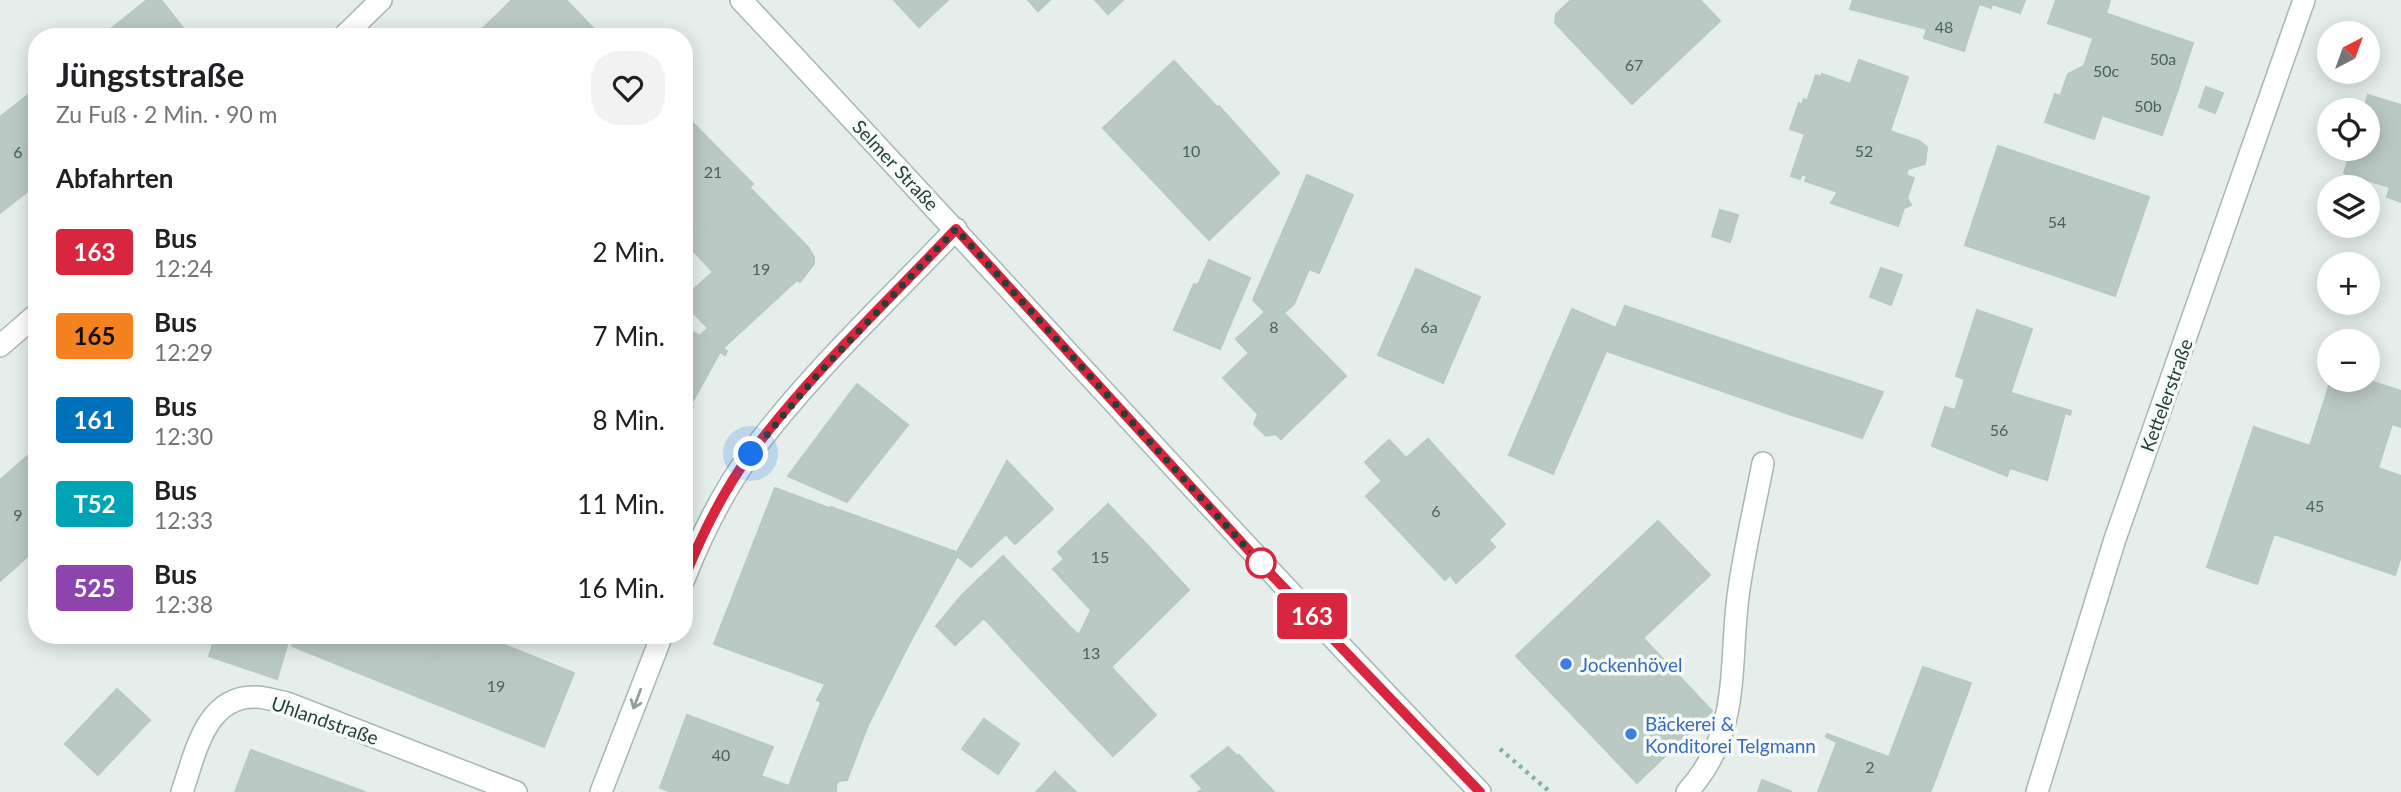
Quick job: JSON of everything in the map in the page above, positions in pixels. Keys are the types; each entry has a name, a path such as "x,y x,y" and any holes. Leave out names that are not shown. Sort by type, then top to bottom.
{"street":[{"path":"352,28 382,0"},
{"name":"Selmer Straße","path":"741,0 956,229 1263,566 1480,792"},
{"name":"Kettelerstraße","path":"2038,792 2115,539 2304,0"},
{"path":"693,558 751,454 818,374 956,229"},
{"path":"0,346 28,322"},
{"path":"1687,792 1704,773 1724,733 1731,701 1738,591 1763,463"},
{"path":"601,792 659,644"},
{"name":"Uhlandstraße","path":"182,792 204,728 226,703 254,696 287,703 516,792"}],"building":[{"path":"147,0 161,0 183,28 112,28"},
{"path":"512,0 566,0 593,28 483,28"},
{"path":"894,0 948,0 919,27"},
{"path":"1028,0 1050,0 1038,11"},
{"path":"1095,0 1123,0 1108,14"},
{"path":"1571,0 1700,0 1720,21 1632,104 1555,23 1556,14"},
{"path":"1853,0 1993,0 1991,8 1979,4 1964,51 1924,38 1927,29 1850,9"},
{"path":"1993,0 2025,0 2020,13 1992,4"},
{"path":"2056,0 2110,0 2106,14 2102,12 2093,38 2048,23"},
{"path":"2102,12 2148,28 2119,121 2059,100 2068,74 2084,66"},
{"path":"2148,28 2193,43 2178,89 2134,74"},
{"path":"1859,60 1908,77 1890,131 1840,114"},
{"path":"1174,61 1279,173 1209,240 1103,128"},
{"path":"1822,74 1851,84 1840,114 1919,141 1927,147 1925,164 1908,169 1906,175 1914,178 1907,198 1911,205 1904,208 1898,226 1831,203 1838,192 1805,181 1807,176 1802,174 1800,179 1791,176 1805,134 1790,129 1799,103 1802,105 1804,99 1807,101 1816,75 1821,77"},
{"path":"2134,74 2178,89 2162,135 2119,121"},
{"path":"2206,87 2223,93 2215,113 2199,107"},
{"path":"2055,94 2060,96 2059,100 2102,115 2094,139 2045,122"},
{"path":"28,95 28,191 0,213 0,117"},
{"path":"2380,99 2401,105 2401,202 2387,197 2390,187 2380,184 2380,175 2344,173 2348,161 2380,161"},
{"path":"693,123 753,184 693,241"},
{"path":"1998,146 2149,197 2115,296 1965,245"},
{"path":"1307,175 1353,195 1342,220 1297,199"},
{"path":"750,188 808,247 814,257 814,264 800,282 797,280 723,348 700,336 708,328 693,312 693,290 713,272 693,250 693,240"},
{"path":"1297,199 1342,220 1319,273 1309,269 1294,304 1284,313 1346,376 1281,439 1276,434 1266,436 1254,424 1258,414 1223,378 1249,353 1236,339 1265,312 1253,300"},
{"path":"1720,210 1738,215 1730,242 1712,236"},
{"path":"1209,260 1250,278 1220,349 1174,330 1194,284 1198,285"},
{"path":"1881,268 1902,275 1891,305 1870,297"},
{"path":"1416,269 1480,297 1443,383 1378,355"},
{"path":"1625,306 1799,365 1783,412 1606,351"},
{"path":"1572,309 1616,328 1553,474 1509,455"},
{"path":"1977,310 2032,329 2010,394 1956,376"},
{"path":"693,332 727,351 725,355 720,352 693,401"},
{"path":"1799,365 1852,382 1835,429 1783,412"},
{"path":"1965,379 2071,411 2070,415 2065,413 2047,480 2010,468 2007,476 1932,446 1945,407 1955,410"},
{"path":"1852,382 1883,392 1862,438 1835,429"},
{"path":"857,384 908,425 847,502 788,476"},
{"path":"2380,384 2401,391 2401,427 2332,404 2336,392 2380,392"},
{"path":"2327,392 2336,392 2332,404 2392,424 2378,468 2401,476 2401,556 2395,575 2274,534 2257,584 2207,567 2254,427 2310,446"},
{"path":"1428,439 1505,524 1489,540 1495,547 1456,583 1450,575 1445,580 1366,496 1382,481 1365,462 1389,440 1406,458"},
{"path":"28,455 28,556 0,581 0,480"},
{"path":"1007,461 1053,509 1015,544 982,508"},
{"path":"775,488 832,509 772,665 714,644"},
{"path":"1108,504 1149,547 1099,594 1091,610 1053,569 1064,559 1058,552"},
{"path":"831,507 959,553 910,642 860,617 825,684 772,665"},
{"path":"982,508 1006,534 971,567 957,556 957,552"},
{"path":"1658,521 1710,575 1643,638 1712,711 1637,783 1516,656"},
{"path":"1149,547 1189,590 1111,667 1156,715 1113,756 1038,677 1073,630 1079,635 1099,594"},
{"path":"1003,556 1073,630 1038,677 984,618 955,645 936,626 962,595"},
{"path":"860,617 910,642 868,725 817,700"},
{"path":"213,644 287,644 277,679 209,656"},
{"path":"293,644 439,644 418,697 292,646"},
{"path":"439,644 502,644 574,673 544,747 418,697"},
{"path":"1923,667 1971,683 1937,775 1889,757"},
{"path":"117,689 150,720 98,775 65,744"},
{"path":"821,703 868,725 847,780 839,781 836,785 823,780 798,762"},
{"path":"687,715 773,747 761,776 789,786 798,762 824,778 819,792 671,792 660,788"},
{"path":"984,719 1019,744 998,774 962,749"},
{"path":"1827,734 1937,775 1930,792 1818,792 1837,742 1826,737"},
{"path":"1228,747 1237,756 1203,789 1191,776"},
{"path":"251,750 365,792 235,792"},
{"path":"1239,755 1274,792 1198,792 1203,789"},
{"path":"1055,772 1076,792 1036,792"},
{"path":"823,780 836,785 836,792 819,792"},
{"path":"1762,780 1792,792 1758,792"}],"bus line":[{"name":"163","path":"693,558 751,454 818,374 956,229 1263,566 1480,792"}],"place":[{"name":"Jockenhövel","path":"1566,664"},
{"name":"Bäckerei & Konditorei Telgmann","path":"1631,734"}],"route":[{"path":"751,454 818,374 956,229 1263,566 1261,563"}]}
